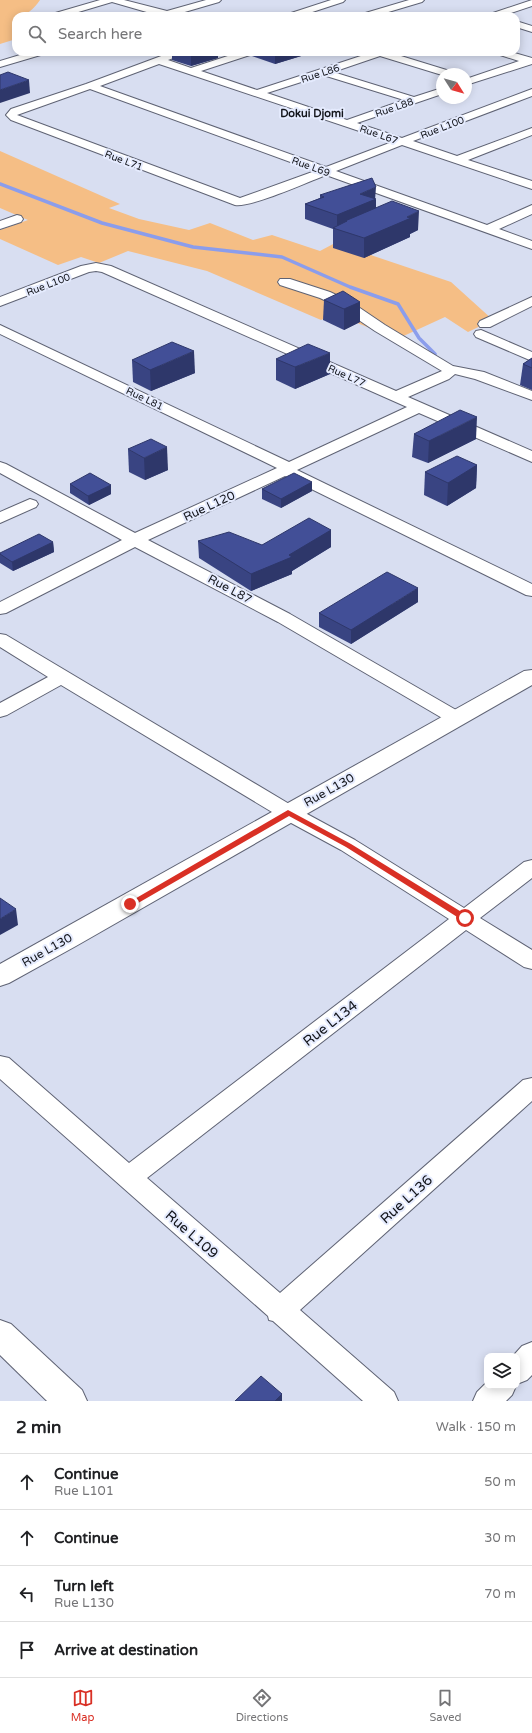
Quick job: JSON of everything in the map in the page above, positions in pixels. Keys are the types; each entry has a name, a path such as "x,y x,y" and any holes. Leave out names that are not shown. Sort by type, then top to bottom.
{"street":[{"path":"69,12 110,0"},
{"path":"114,0 153,12"},
{"path":"174,12 216,0"},
{"path":"374,12 419,0"},
{"path":"526,0 532,3"},
{"path":"306,12 339,3"},
{"path":"505,12 532,3"},
{"path":"520,25 532,29"},
{"path":"0,64 27,56"},
{"path":"90,86 170,56"},
{"path":"190,71 237,56"},
{"name":"Rue L86","path":"257,93 370,56"},
{"path":"394,56 436,70"},
{"path":"514,56 531,61"},
{"name":"Rue L67","path":"158,60 532,185"},
{"path":"472,79 531,61"},
{"path":"324,72 413,100"},
{"name":"Rue L71","path":"90,86 10,114 22,121 239,202"},
{"name":"Rue L69","path":"90,86 325,172 532,245"},
{"name":"Rue L88","path":"347,123 436,92"},
{"name":"Rue L100","path":"239,202 249,200 325,172 532,92"},
{"path":"458,160 530,134"},
{"path":"401,210 415,204"},
{"path":"488,229 532,210"},
{"path":"0,225 17,219"},
{"name":"Rue L100","path":"0,302 86,269 96,267"},
{"name":"Rue L77","path":"96,267 106,269 532,457"},
{"path":"285,282 325,295 346,306 449,369 479,375 532,396"},
{"path":"532,301 483,329 532,357"},
{"name":"Rue L81","path":"0,328 288,469 532,591"},
{"path":"395,397 444,376 449,372 449,369"},
{"name":"Rue L120","path":"0,609 135,540 419,407"},
{"name":"Rue L87","path":"0,467 284,618 456,718"},
{"path":"0,518 30,504"},
{"path":"0,639 288,813 348,845 532,961"},
{"name":"Rue L130","path":"0,976 532,676"},
{"path":"0,711 61,677"},
{"name":"Rue L134","path":"128,1178 532,867"},
{"name":"Rue L109","path":"0,1065 279,1311 384,1401"},
{"name":"Rue L136","path":"279,1311 532,1087"},
{"path":"0,1334 70,1401"},
{"path":"520,1368 532,1355"},
{"path":"487,1401 499,1389"}],"shaded area":[{"path":"0,0 40,0 28,12 12,12 12,40 0,44"},
{"path":"0,151 120,204 109,208 139,219 189,230 210,223 253,240 272,235 320,251 335,243 451,282 493,320 468,332 445,317 397,339 335,314 321,320 207,271 128,251 99,263 81,257 58,265 0,239 0,230 28,220 0,208"}],"building":[{"path":"8,72 29,80 0,90 0,75"},
{"path":"372,178 376,187 360,194 376,199 337,215 305,204 324,197 320,195"},
{"path":"392,201 419,211 407,217 411,218 364,238 333,228 347,221 345,221"},
{"path":"343,291 360,302 344,309 324,300"},
{"path":"172,342 194,351 150,370 132,360"},
{"path":"308,344 330,353 295,367 276,359"},
{"path":"532,358 532,368 523,364"},
{"path":"460,410 477,417 429,441 414,434"},
{"path":"151,439 167,447 144,458 128,449"},
{"path":"457,456 477,465 448,483 425,472"},
{"path":"90,473 111,485 88,496 70,484"},
{"path":"294,473 312,482 281,499 262,489"},
{"path":"309,518 331,530 289,555 292,557 251,574 198,541 229,532 262,545"},
{"path":"39,534 53,542 12,562 0,554 0,553"},
{"path":"387,572 418,588 351,630 319,613"},
{"path":"0,898 16,909 0,919"},
{"path":"261,1376 282,1394 275,1401 235,1401"}],"waterway":[{"path":"0,184 102,223 193,247 282,257 350,287 398,304 419,338 435,354"}],"district":[{"name":"Dokui Djomi","path":"312,113"}],"route":[{"path":"130,904 288,813 348,845 465,918"}]}
